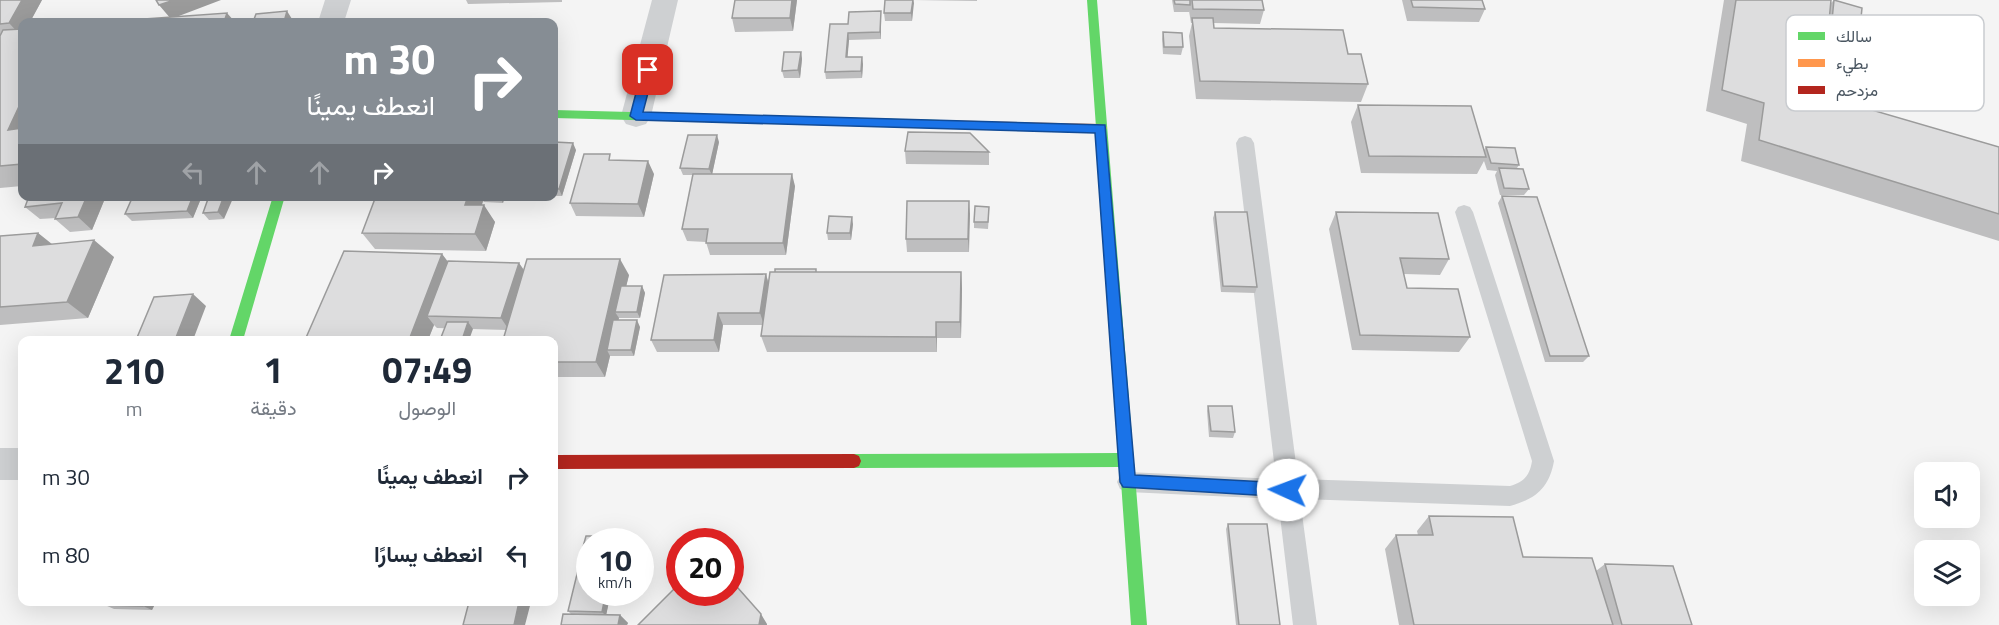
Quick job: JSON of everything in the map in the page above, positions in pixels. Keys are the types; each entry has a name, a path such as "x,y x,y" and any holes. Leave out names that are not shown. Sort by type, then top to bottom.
{"street":[{"path":"332,18 338,0"},
{"path":"636,116 665,0"},
{"path":"1092,0 1139,625"},
{"path":"558,114 1101,128"},
{"path":"237,336 278,201"},
{"path":"558,462 1126,460"},
{"path":"0,464 18,464"}],"lane":[{"path":"1245,143 1305,625"},
{"path":"1128,482 1288,490 1510,496 1524,493 1535,485 1541,474 1541,454 1464,213"}],"building":[{"path":"0,0 22,0 9,23 0,24"},
{"path":"156,0 174,0 159,5"},
{"path":"735,0 792,0 790,18 732,18"},
{"path":"885,0 913,0 911,13 884,13"},
{"path":"1174,0 1190,0 1190,5 1175,4"},
{"path":"1192,0 1262,0 1264,10 1193,9"},
{"path":"1411,0 1482,0 1485,9 1413,7"},
{"path":"1736,0 1831,0 1830,15 1786,15 1786,111 1875,111 1999,147 1999,214 1759,140 1764,103 1722,90"},
{"path":"1834,0 1862,8 1861,15 1832,15"},
{"path":"287,11 285,18 254,18 256,14"},
{"path":"881,11 880,32 848,33 846,57 862,57 861,71 825,72 830,24 848,24 849,12"},
{"path":"227,13 225,18 158,18"},
{"path":"1192,18 1213,18 1214,28 1343,30 1348,54 1361,54 1368,84 1200,81"},
{"path":"18,29 18,109 8,130 18,129 18,164 0,166 0,36 3,30"},
{"path":"1163,32 1182,33 1183,47 1164,47"},
{"path":"784,52 801,52 798,70 782,71"},
{"path":"1358,105 1471,106 1486,157 1369,156"},
{"path":"908,132 970,133 989,152 905,151"},
{"path":"688,135 717,135 709,169 680,168"},
{"path":"558,142 573,143 559,189"},
{"path":"1486,147 1515,148 1519,165 1491,163"},
{"path":"584,154 610,154 609,160 648,161 638,204 570,203"},
{"path":"1499,168 1523,169 1529,189 1504,188"},
{"path":"693,174 792,174 783,243 706,243 708,229 682,229"},
{"path":"1502,196 1537,197 1589,356 1550,356"},
{"path":"27,201 85,201 78,217 55,219 62,203 25,207"},
{"path":"131,201 191,201 187,211 125,214"},
{"path":"207,201 222,201 218,212 203,213"},
{"path":"374,201 466,201 465,205 484,205 475,234 362,233"},
{"path":"907,201 969,201 968,239 906,239"},
{"path":"975,206 989,207 988,222 974,222"},
{"path":"1215,212 1247,212 1257,287 1223,286"},
{"path":"1336,212 1438,213 1449,259 1400,258 1407,288 1458,289 1470,337 1360,335"},
{"path":"829,216 852,217 850,233 827,233"},
{"path":"38,233 33,246 94,240 67,302 0,307 0,236"},
{"path":"344,251 442,254 411,336 307,336"},
{"path":"527,259 620,259 596,362 558,362 558,336 504,336"},
{"path":"448,261 519,263 501,318 427,316"},
{"path":"775,269 816,269 816,272 775,272"},
{"path":"770,272 961,272 960,322 936,322 936,337 761,336"},
{"path":"766,274 760,313 718,313 714,340 651,340 664,275"},
{"path":"621,286 642,286 637,312 615,312"},
{"path":"193,294 177,336 138,336 154,297"},
{"path":"613,320 637,320 631,350 607,350"},
{"path":"447,322 468,322 463,336 442,336"},
{"path":"1208,406 1232,406 1235,432 1211,431"},
{"path":"1429,516 1513,517 1523,557 1592,558 1613,625 1414,625 1396,535 1433,535"},
{"path":"1228,524 1267,524 1280,625 1239,625"},
{"path":"1605,564 1673,566 1692,625 1622,625"},
{"path":"576,578 576,606 603,606 602,612 568,611"},
{"path":"744,595 761,614 759,625 638,625 666,597 666,606 744,606"},
{"path":"468,606 518,606 514,625 463,625"},
{"path":"563,614 620,615 618,625 561,625"}],"traffic: fast":[{"path":"1092,0 1139,625"},
{"path":"558,114 940,124"},
{"path":"237,336 278,201"},
{"path":"854,461 1127,460"}],"traffic: slow":[{"path":"940,124 1101,128"}],"traffic: jam":[{"path":"558,462 854,461"}],"route":[{"path":"648,70 636,116 1101,128 1128,482 1288,490"}]}
